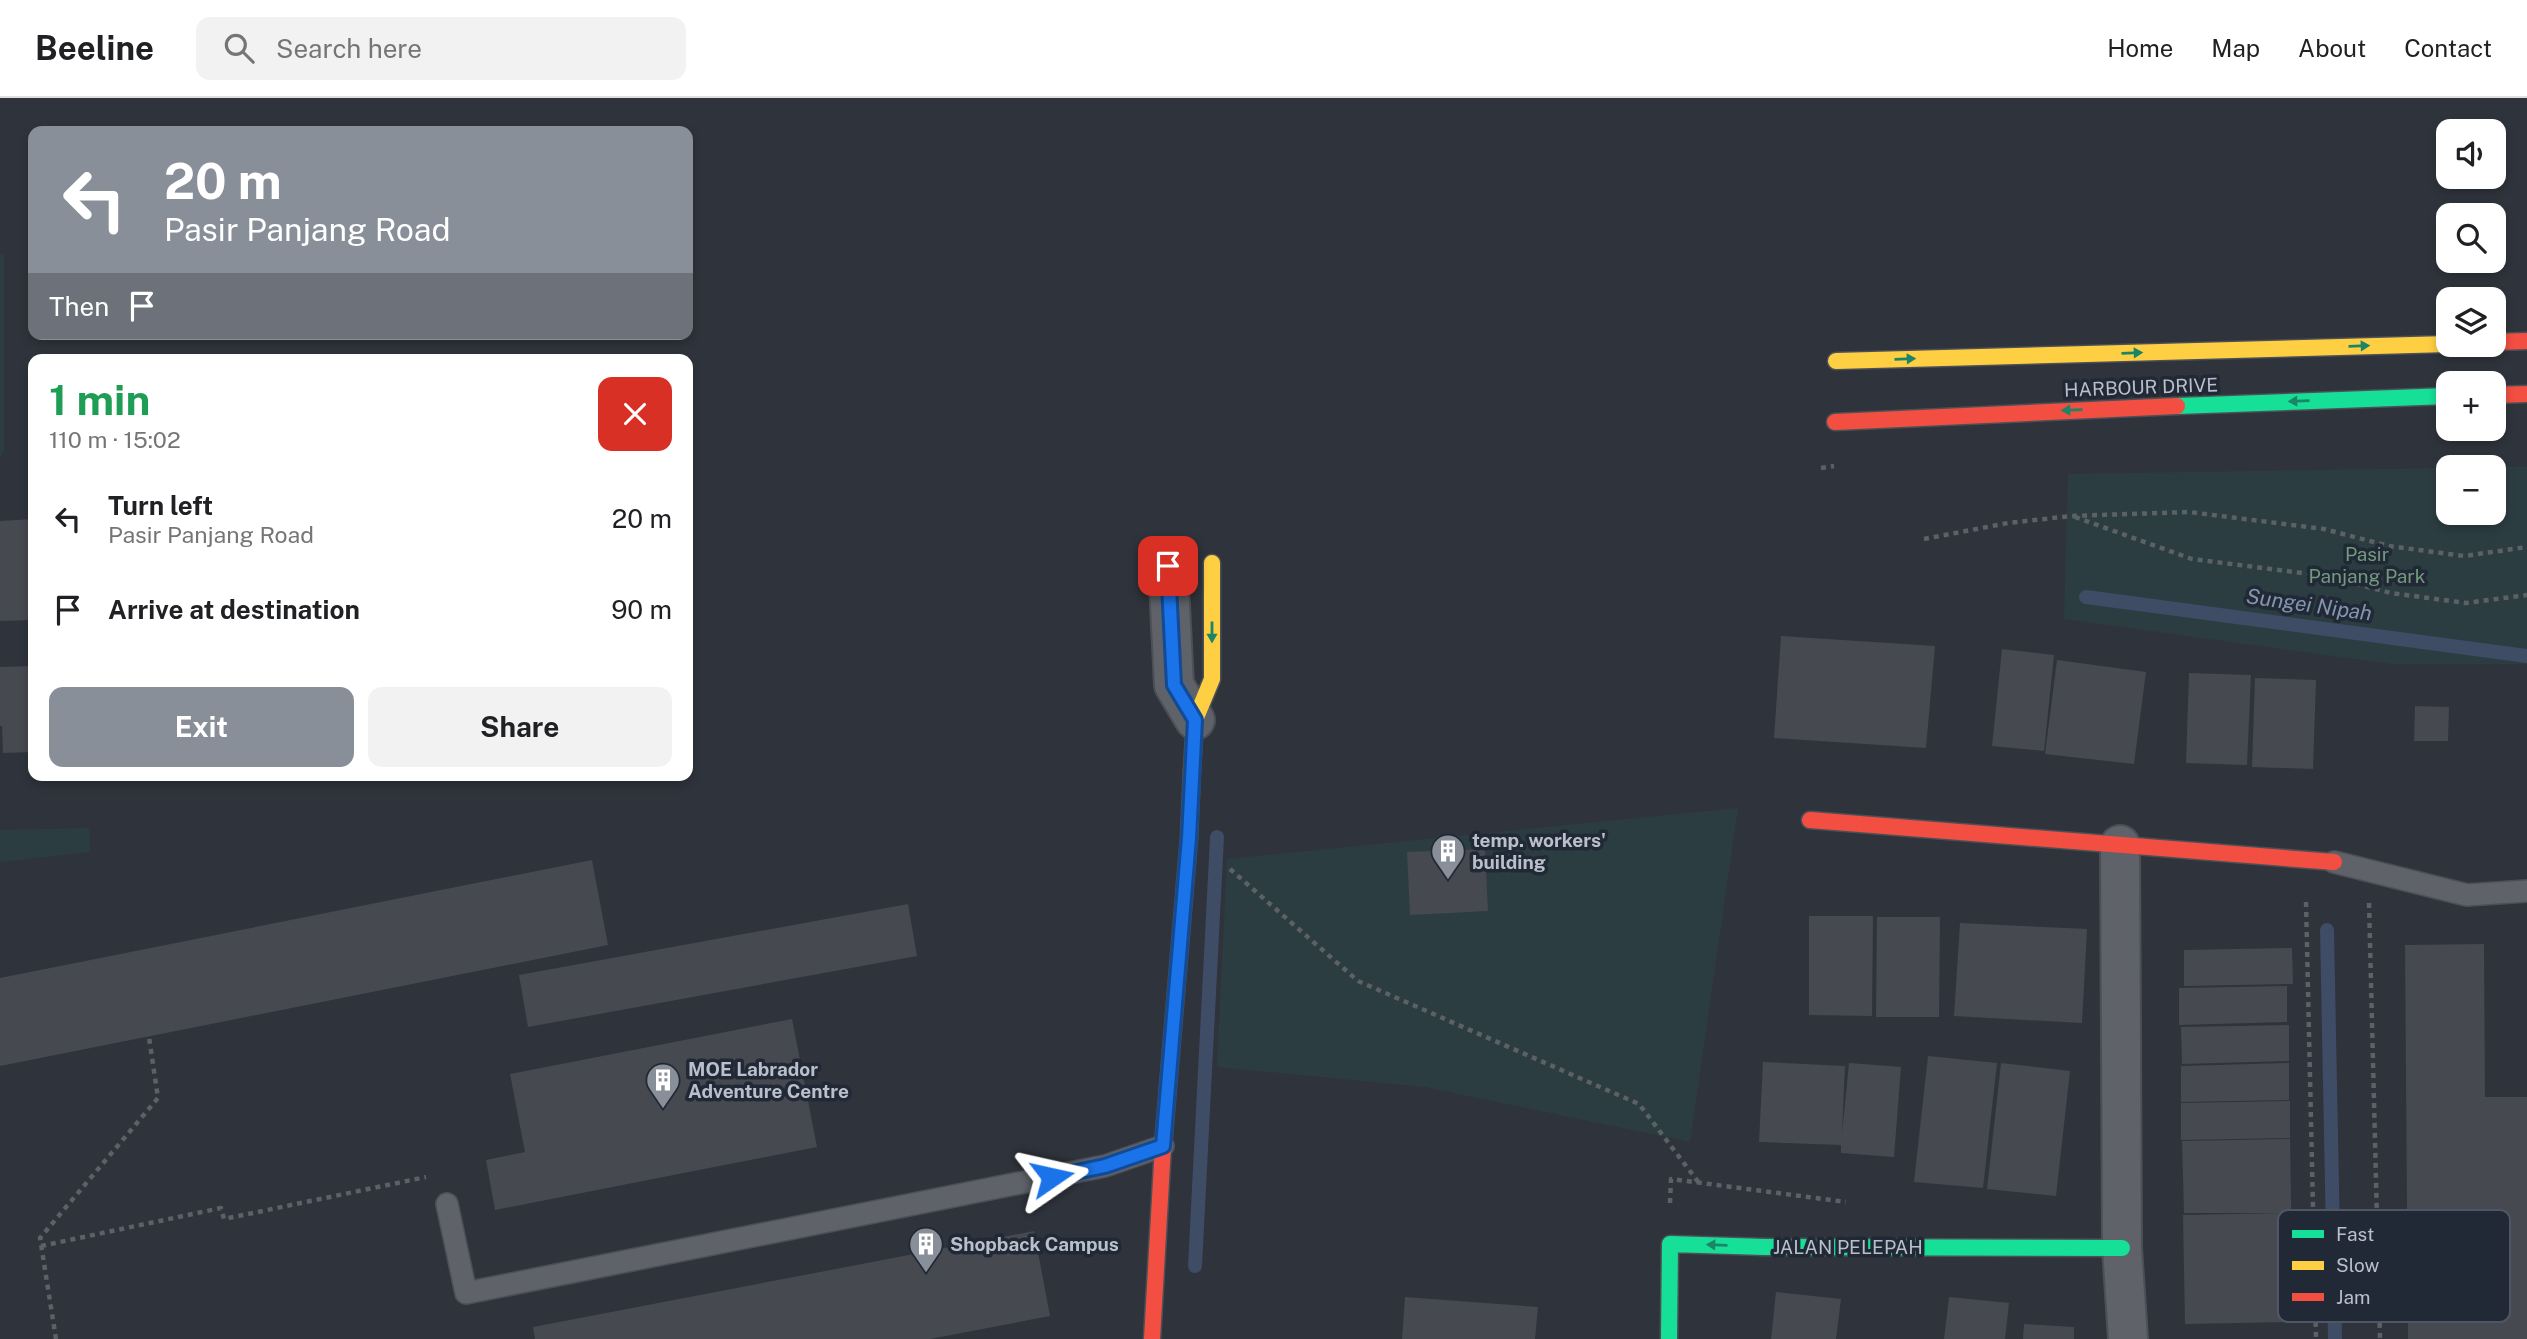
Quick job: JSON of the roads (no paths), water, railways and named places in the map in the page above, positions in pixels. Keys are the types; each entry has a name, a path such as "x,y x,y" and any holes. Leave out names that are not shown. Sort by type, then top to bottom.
{"street":[{"path":"2506,342 2527,341"},
{"name":"HARBOUR DRIVE","path":"1836,361 2436,344"},
{"path":"2506,395 2527,394"},
{"name":"HARBOUR DRIVE","path":"1835,422 2436,396"},
{"path":"1152,1339 1163,1146 1189,838 1195,720 1212,678 1212,563"},
{"path":"1168,566 1174,685 1195,720"},
{"path":"1810,820 2334,862"},
{"path":"2120,845 2122,1248 2128,1339"},
{"name":"JALAN PELEPAH","path":"1670,1339 1670,1244 1765,1247 2122,1248"}],"lane":[{"path":"2334,862 2468,895 2527,891"},
{"path":"447,1203 466,1293 1105,1166 1163,1146"}],"waterway":[{"name":"Sungei Nipah","path":"2086,597 2527,656"},
{"path":"1195,1266 1217,837"},
{"path":"2327,930 2332,1210"},
{"path":"2335,1322 2335,1339"}],"place":[{"name":"temp. workers' building","path":"1448,881"},
{"name":"MOE Labrador Adventure Centre","path":"663,1110"},
{"name":"Shopback Campus","path":"926,1274"}],"park label":[{"name":"Pasir Panjang Park","path":"2367,565"}]}
